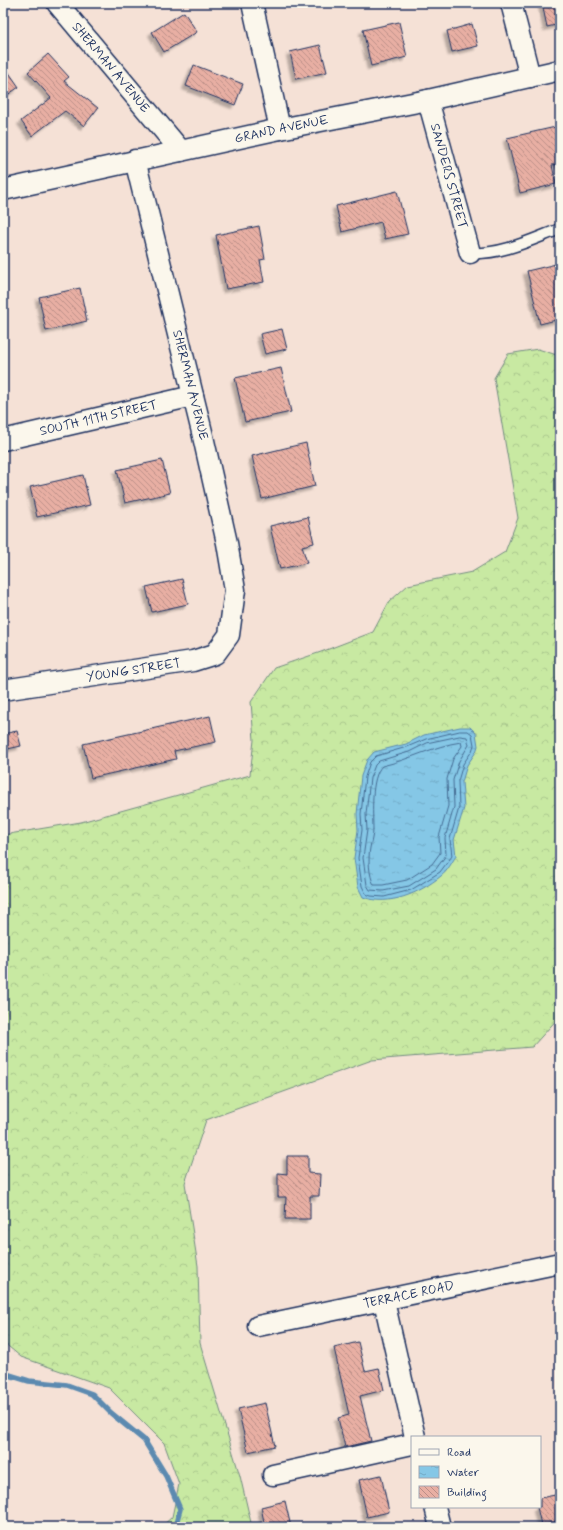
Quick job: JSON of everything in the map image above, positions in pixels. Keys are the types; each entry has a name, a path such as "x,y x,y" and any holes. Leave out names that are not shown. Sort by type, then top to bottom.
{"street":[{"name":"SHERMAN AVENUE","path":"57,3 181,151"},
{"path":"252,3 280,129"},
{"path":"511,3 530,77"},
{"name":"GRAND AVENUE","path":"3,190 280,129 428,100 560,70"},
{"name":"SANDERS STREET","path":"428,100 470,253"},
{"name":"SHERMAN AVENUE","path":"135,160 202,432 227,543 235,590 232,611"},
{"name":"SOUTH 11TH STREET","path":"3,440 193,396"},
{"name":"YOUNG STREET","path":"3,690 193,661 215,654 229,635 232,611"},
{"name":"TERRACE ROAD","path":"258,1326 384,1301 560,1262"},
{"path":"384,1301 415,1436"},
{"path":"273,1475 411,1444"},
{"path":"434,1508 440,1527"}],"lane":[{"path":"470,253 482,254 498,251 560,229"}],"green space":[{"path":"538,349 560,356 560,1016 532,1047 372,1060 206,1120 185,1183 198,1266 200,1343 240,1476 252,1527 161,1527 172,1517 179,1484 164,1443 109,1388 21,1357 3,1342 3,835 81,822 250,775 254,740 251,702 274,668 373,632 389,602 408,585 472,572 505,552 518,518 494,378 508,354"}],"water":[{"path":"460,727 470,727 476,733 478,746 476,752 467,765 462,782 464,808 454,840 456,856 443,874 424,888 414,893 404,897 383,900 373,900 363,897 358,887 354,858 358,830 357,814 361,776 367,760 374,752 406,744 424,735"}],"building":[{"path":"542,3 560,3 560,24 547,27"},
{"path":"184,12 197,32 164,52 152,32"},
{"path":"399,22 407,57 371,66 363,30"},
{"path":"472,24 478,46 452,52 447,31"},
{"path":"320,45 327,72 296,79 290,52"},
{"path":"48,54 69,77 64,81 98,108 84,126 65,111 32,136 21,121 51,98 28,72"},
{"path":"3,64 19,87 3,98"},
{"path":"194,65 243,84 235,105 186,86"},
{"path":"560,126 560,164 552,165 556,184 520,193 507,138"},
{"path":"397,191 408,234 385,239 381,222 342,232 336,206"},
{"path":"259,226 265,259 260,260 264,282 226,289 216,235"},
{"path":"556,264 560,281 560,319 540,324 527,271"},
{"path":"80,288 87,321 46,331 39,297"},
{"path":"282,329 287,349 265,354 260,334"},
{"path":"281,368 291,412 245,422 235,378"},
{"path":"306,443 315,486 262,499 252,456"},
{"path":"162,460 170,493 125,503 117,470"},
{"path":"83,475 90,505 37,517 30,487"},
{"path":"308,517 314,543 302,546 307,563 280,569 270,526"},
{"path":"182,579 188,604 152,612 146,587"},
{"path":"210,716 216,742 174,751 176,759 91,778 83,744"},
{"path":"17,731 21,746 3,750 3,734"},
{"path":"287,1156 308,1156 308,1173 320,1174 319,1196 310,1196 310,1219 285,1219 286,1197 278,1197 278,1173 287,1174"},
{"path":"358,1342 365,1371 379,1368 384,1390 360,1396 371,1441 345,1447 338,1418 349,1415 334,1348"},
{"path":"265,1403 275,1446 248,1452 238,1409"},
{"path":"381,1475 389,1512 367,1517 359,1480"},
{"path":"560,1494 560,1521 541,1525 537,1508 541,1508 541,1498"},
{"path":"285,1501 291,1527 265,1527 261,1507"}],"waterway":[{"path":"3,1373 29,1381 67,1385 92,1394 111,1413 144,1440 166,1476 180,1509 175,1527"}]}
